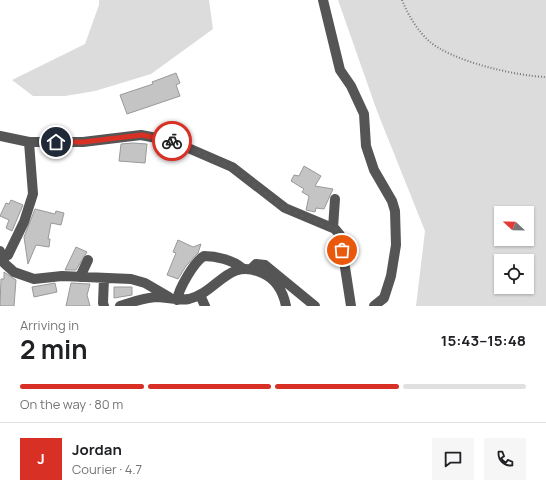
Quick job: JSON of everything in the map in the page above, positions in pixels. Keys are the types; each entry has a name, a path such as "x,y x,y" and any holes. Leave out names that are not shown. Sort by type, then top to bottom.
{"street":[{"path":"323,0 340,70 351,86 364,114 366,146 374,170 392,201 395,210 396,245 391,276 384,298 374,306"},
{"path":"0,136 30,142 83,142 142,135 172,141 232,167 284,208 333,228 340,235 351,306"},
{"path":"30,142 33,194 24,222 8,256 1,256 4,263 14,272 34,279 62,276 131,279 145,284 174,299"},
{"path":"333,228 336,199"},
{"path":"174,299 195,264 204,256 212,256 236,263 269,276 276,283 283,294 286,306"},
{"path":"80,277 88,260"},
{"path":"120,306 145,298 191,298 200,295 229,273 256,264 265,265 315,306"},
{"path":"104,278 102,302 104,306"},
{"path":"200,295 205,306"}],"path":[{"path":"402,0 416,26 430,41 445,52 499,70 528,76 546,77"}],"shaded area":[{"path":"99,0 209,0 213,29 151,74 95,91 65,96 33,96 12,80 85,44 99,5"},
{"path":"338,0 546,0 546,306 416,306 425,231 377,111"}],"building":[{"path":"176,73 180,83 176,85 180,96 127,114 120,95 153,84 152,82"},
{"path":"121,144 147,144 145,163 119,161"},
{"path":"304,166 321,176 315,186 333,189 324,209 316,208 315,212 306,210 309,196 302,192 304,189 291,181 294,175 299,176"},
{"path":"11,200 23,205 12,231 6,228 9,220 0,216 6,203 9,204"},
{"path":"35,209 55,214 56,211 64,213 61,225 51,223 48,239 50,239 49,247 36,245 28,264 24,237"},
{"path":"178,240 193,247 201,244 198,253 186,266 178,279 167,275 176,253 173,252"},
{"path":"76,247 87,252 76,270 65,270"},
{"path":"4,272 16,280 14,306 0,306 1,279 4,279"},
{"path":"55,283 57,292 34,297 32,287"},
{"path":"71,283 90,284 87,295 90,306 66,306"},
{"path":"114,287 132,287 132,295 114,298"}],"way so far":[{"path":"172,141 232,167 284,208 335,229 340,235 342,250"}],"route":[{"path":"56,142 83,142 142,135 172,141"}]}
